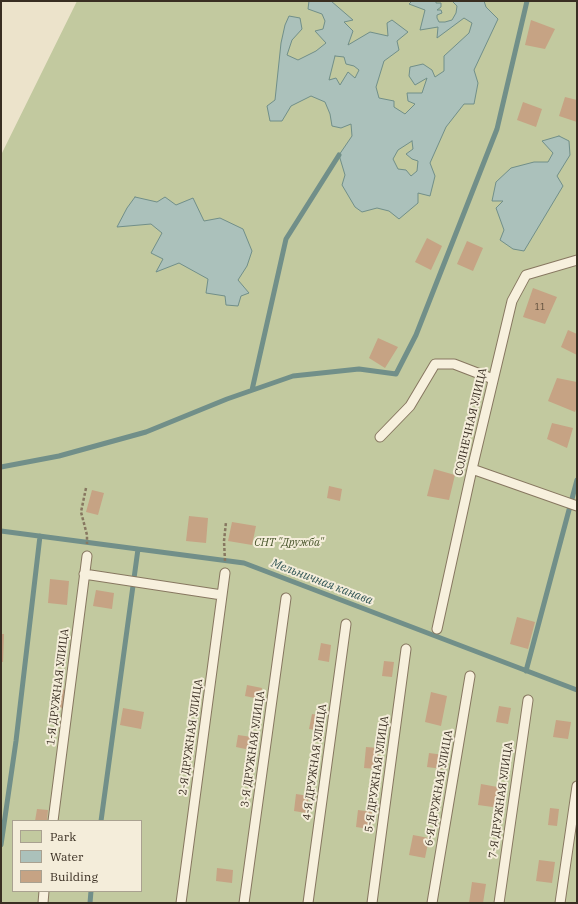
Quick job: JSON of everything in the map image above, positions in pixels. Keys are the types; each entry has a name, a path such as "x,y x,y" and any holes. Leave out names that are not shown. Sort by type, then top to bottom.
{"lane":[{"name":"СОЛНЕЧНАЯ УЛИЦА","path":"437,629 472,469 512,301 526,276 577,260"},
{"path":"380,438 410,406 435,364 454,364 493,379"},
{"path":"472,469 577,506"},
{"name":"1-Я ДРУЖНАЯ УЛИЦА","path":"53,820 86,556"},
{"name":"2-Я ДРУЖНАЯ УЛИЦА","path":"181,903 225,573"},
{"path":"84,574 222,595"},
{"name":"3-Я ДРУЖНАЯ УЛИЦА","path":"244,903 286,598"},
{"name":"4-Я ДРУЖНАЯ УЛИЦА","path":"308,903 346,624"},
{"name":"5-Я ДРУЖНАЯ УЛИЦА","path":"372,903 406,649"},
{"name":"6-Я ДРУЖНАЯ УЛИЦА","path":"432,903 470,676"},
{"name":"7-Я ДРУЖНАЯ УЛИЦА","path":"499,903 528,700"},
{"path":"560,903 577,786"},
{"path":"42,903 44,892"}],"path":[{"path":"86,488 81,512 87,534 86,556"},
{"path":"225,573 224,541 226,522"}],"green space":[{"name":"СНТ \"Дружба\"","path":"77,1 577,1 577,903 1,903 1,155"}],"water":[{"path":"309,1 331,1 353,20 344,22 353,31 348,45 370,32 388,36 387,23 392,20 408,32 397,41 399,50 384,61 376,87 379,98 394,101 394,107 405,114 415,104 408,101 407,93 422,93 427,78 415,85 409,76 410,67 423,64 432,70 435,77 444,71 444,56 469,33 472,23 464,18 437,38 438,27 420,30 425,10 409,4 412,1 436,1 436,3 441,3 441,7 437,10 441,10 442,13 437,15 437,18 439,22 445,22 452,20 456,13 457,6 452,1 484,1 486,7 498,19 474,70 478,83 474,104 464,104 446,127 430,163 435,176 430,196 418,193 418,203 399,219 389,211 377,208 362,212 355,207 342,185 345,175 339,155 352,136 351,124 341,128 332,126 330,114 325,102 311,96 291,106 282,121 270,121 267,106 275,100 281,43 285,25 289,16 300,18 302,29 292,40 287,55 298,60 316,51 326,43 315,31 323,29 325,21 322,14 308,9","holes":["335,56 344,57 346,64 354,66 359,70 355,78 348,72 340,85 336,78 329,80","412,141 413,149 406,154 412,159 418,161 417,171 411,176 406,170 398,169 393,159 398,150"]},
{"path":"559,136 569,141 570,155 557,176 563,186 524,251 513,249 500,240 504,230 496,208 503,201 492,201 496,182 511,168 534,162 548,162 553,153 542,141"},
{"path":"135,197 157,202 165,197 176,205 193,198 204,221 220,218 243,229 252,251 247,266 238,280 249,293 241,296 238,306 226,305 225,296 206,293 208,279 179,263 156,272 163,259 151,253 162,233 151,224 117,227 127,208"}],"building":[{"path":"531,20 555,29 545,49 525,45"},
{"path":"565,97 577,100 577,122 559,116"},
{"path":"523,102 542,109 536,127 517,120"},
{"path":"427,238 442,246 431,270 415,262"},
{"path":"467,241 483,248 473,271 457,264"},
{"path":"533,288 557,297 545,324 523,317"},
{"path":"568,330 577,334 577,355 561,347"},
{"path":"378,338 398,347 385,368 369,358"},
{"path":"557,378 577,382 577,407 575,412 548,401"},
{"path":"552,423 573,428 567,448 547,439"},
{"path":"434,469 455,475 449,500 427,496"},
{"path":"329,486 342,489 340,501 327,498"},
{"path":"92,490 104,493 98,515 86,512"},
{"path":"189,516 208,518 206,543 186,541"},
{"path":"232,522 256,526 252,545 228,541"},
{"path":"50,579 69,581 67,605 48,603"},
{"path":"96,590 114,593 112,609 93,606"},
{"path":"517,617 535,622 528,649 510,644"},
{"path":"1,634 4,634 3,662 1,662"},
{"path":"321,643 331,645 329,662 318,660"},
{"path":"384,661 394,662 392,677 382,676"},
{"path":"247,685 262,688 260,699 245,696"},
{"path":"54,689 66,690 64,708 52,707"},
{"path":"431,692 447,696 441,726 425,722"},
{"path":"499,706 511,708 508,724 496,722"},
{"path":"123,708 144,712 141,729 120,725"},
{"path":"312,714 323,716 321,731 309,729"},
{"path":"556,720 571,722 568,739 553,737"},
{"path":"238,735 252,737 250,750 236,747"},
{"path":"366,747 379,748 377,769 364,768"},
{"path":"429,753 444,755 442,769 427,767"},
{"path":"481,784 503,788 500,808 478,805"},
{"path":"296,794 309,796 306,813 294,811"},
{"path":"550,808 559,809 557,826 548,825"},
{"path":"37,809 48,810 47,820 35,820"},
{"path":"358,810 372,812 369,829 356,827"},
{"path":"413,835 429,838 425,858 409,855"},
{"path":"539,860 555,862 552,883 536,881"},
{"path":"217,868 233,870 232,883 216,881"},
{"path":"472,882 486,884 483,903 469,903"}],"waterway":[{"path":"1,467 59,456 146,432 227,399 293,376 359,369 396,374 416,335 497,129 527,1"},
{"path":"252,390 286,239 339,155"},
{"path":"526,671 577,480"},
{"name":"Мельничная канава","path":"1,531 244,563 577,690"},
{"path":"1,845 16,741 40,536"},
{"path":"101,820 138,549"},
{"path":"90,903 91,892"}]}
